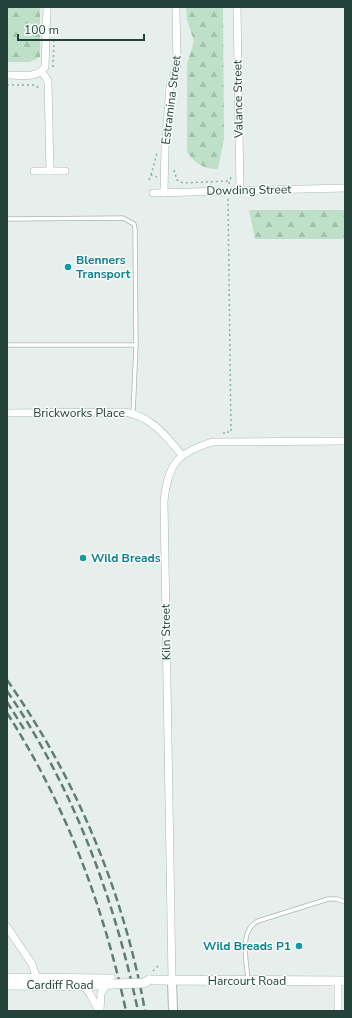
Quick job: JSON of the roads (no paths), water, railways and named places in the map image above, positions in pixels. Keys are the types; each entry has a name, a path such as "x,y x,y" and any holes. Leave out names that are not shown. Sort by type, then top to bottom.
{"main road":[{"name":"Cardiff Road","path":"7,978 84,986 111,982"},
{"name":"Harcourt Road","path":"111,982 144,983 149,980 248,982 341,981"},
{"name":"Cardiff Road","path":"7,984 38,981 111,982"}],"street":[{"path":"7,75 35,75 42,72 46,60 47,7"},
{"name":"Estramina Street","path":"164,193 165,148 170,86 177,65 176,7"},
{"name":"Valance Street","path":"237,7 240,190"},
{"path":"42,72 48,81 50,171"},
{"path":"34,171 65,171"},
{"name":"Dowding Street","path":"153,193 345,188"},
{"name":"Brickworks Place","path":"7,413 133,414 146,418 157,426 182,454"},
{"path":"182,454 212,442 345,441"},
{"name":"Kiln Street","path":"172,980 164,501 166,480 182,454"},
{"path":"7,927 26,953 38,981"},
{"path":"172,980 173,1011"},
{"path":"338,1011 341,981"},
{"path":"100,1011 101,993 111,982"},
{"path":"84,986 100,1011"}],"lane":[{"path":"7,219 119,218 130,221 134,224 136,229 136,345 133,414"},
{"path":"7,345 136,345"},
{"path":"248,982 246,936 252,925 258,921 328,899 337,899 345,902"}],"railway":[{"path":"7,680 55,756 94,838 124,923 136,967 145,1011"},
{"path":"7,691 31,728 52,765 88,844 117,926 138,1011"},
{"path":"7,702 24,729"},
{"path":"7,713 47,783 65,820 80,857 94,894 106,933 126,1011"}],"place":[{"name":"Blenners Transport","path":"68,267"},
{"name":"Wild Breads","path":"83,558"},
{"name":"Wild Breads P1","path":"299,946"}]}
